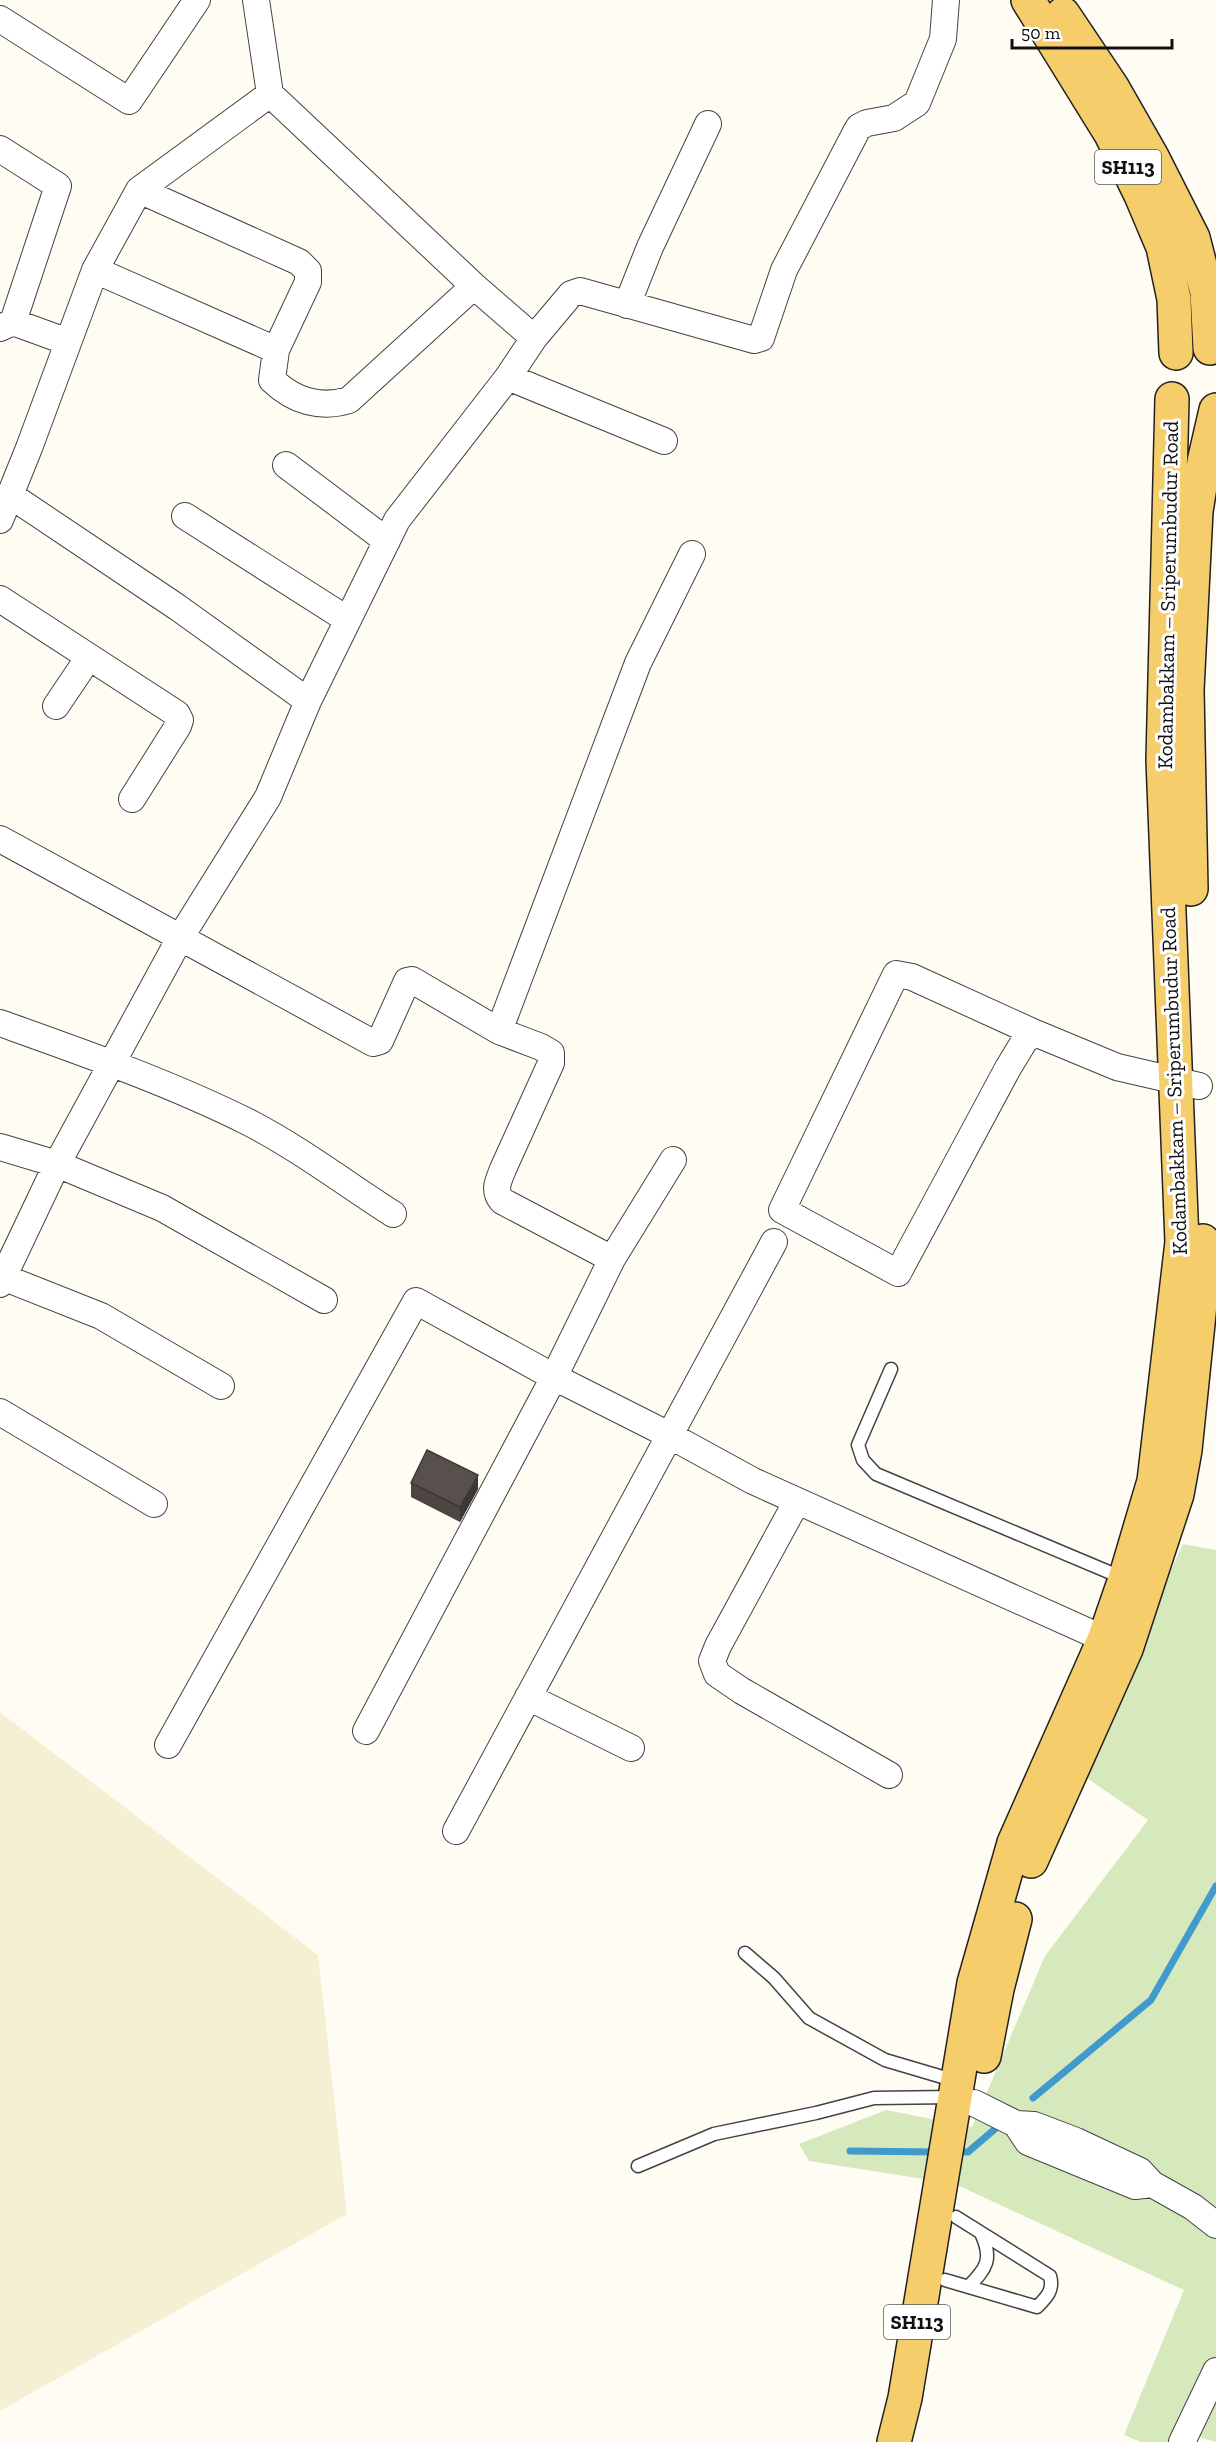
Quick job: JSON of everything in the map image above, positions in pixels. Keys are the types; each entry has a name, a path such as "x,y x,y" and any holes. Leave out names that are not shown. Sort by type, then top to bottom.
{"main road":[{"name":"Kodambakkam – Sriperumbudur Road","path":"1028,0 1111,134 1146,205 1162,247 1174,299 1176,353 1168,364 1164,378 1167,391 1172,399 1186,410 1198,412 1216,408 1196,511 1187,690 1190,869 1187,1083 1181,1253 1154,1481 1125,1580 1115,1644"},
{"name":"SH113","path":"1053,0 1112,87 1152,157 1193,238 1207,292 1213,349 1201,345 1188,346 1176,353"},
{"name":"Kodambakkam – Sriperumbudur Road","path":"916,2442 957,2283 962,2100 974,1983 1014,1843 1115,1644 1177,1494 1185,1450 1200,1304 1204,1223 1187,1083 1163,760 1172,399"},
{"name":"Kodambakkam – Sriperumbudur Road","path":"894,2442 958,2214"}],"street":[{"path":"256,0 270,94 474,286 534,338"},
{"path":"221,1386 101,1316 1,1279 57,1164 180,938 268,797 308,701 398,519 508,377 534,338 571,294 580,291 754,340 761,338 784,270 859,127 894,118 916,103 943,39 946,0"},
{"path":"0,19 129,101 185,4"},
{"path":"0,520 95,270 139,189 270,94"},
{"path":"627,305 650,247 708,124"},
{"path":"0,149 58,186 6,325 68,342"},
{"path":"139,189 299,262 308,271 308,282 276,350 272,380 282,390 301,400 324,406 349,400 474,286"},
{"path":"95,270 276,350"},
{"path":"508,377 664,441"},
{"path":"286,465 387,541"},
{"path":"10,495 177,607 308,701"},
{"path":"185,516 348,620"},
{"path":"499,1030 638,663 692,554"},
{"path":"0,599 177,714 180,720 132,799"},
{"path":"56,706 89,657"},
{"path":"0,839 373,1043 380,1041 406,981 412,980 499,1030 551,1053 551,1063 502,1169 496,1187 497,1194 502,1202 612,1259"},
{"path":"1035,1033 1025,1040 1008,1068 898,1273 782,1210 896,974 912,977 1035,1033 1117,1067 1187,1083"},
{"path":"0,1023 112,1063 251,1124 393,1214"},
{"path":"0,1147 57,1164 162,1208 324,1300"},
{"path":"366,1731 554,1377 612,1259 673,1160"},
{"path":"456,1831 774,1242"},
{"path":"168,1745 416,1301 554,1377 669,1435 753,1481 1115,1644"},
{"path":"0,1412 154,1504"},
{"path":"797,1501 712,1661 717,1674 742,1691 889,1774"},
{"path":"528,1697 631,1748"},
{"path":"962,2100 1016,2124 1034,2125 1072,2149 1140,2171 1152,2184 1193,2207 1216,2225"},
{"path":"1182,2442 1216,2371"}],"lane":[{"path":"891,1369 858,1445 863,1460 876,1474 1125,1580"},
{"path":"745,1953 774,1978 809,2018 962,2100"},
{"path":"638,2166 714,2134 816,2113 874,2098 962,2100"},
{"path":"957,2283 1037,2307 1048,2296 1052,2285 1050,2276 958,2214"}],"shaded area":[{"path":"0,1712 318,1955 347,2214 0,2411"}],"green space":[{"path":"1183,1544 1216,1550 1216,2442 1178,2431 1171,2442 1141,2442 1124,2435 1184,2290 955,2184 809,2161 799,2144 886,2110 972,2127 1045,1956 1148,1820 1078,1772"}],"building":[{"path":"427,1450 478,1475 460,1507 411,1483"}],"waterway":[{"path":"1033,2098 1151,2000 1216,1886"},
{"path":"954,2152 968,2152 995,2129"},
{"path":"850,2151 937,2152"}]}
